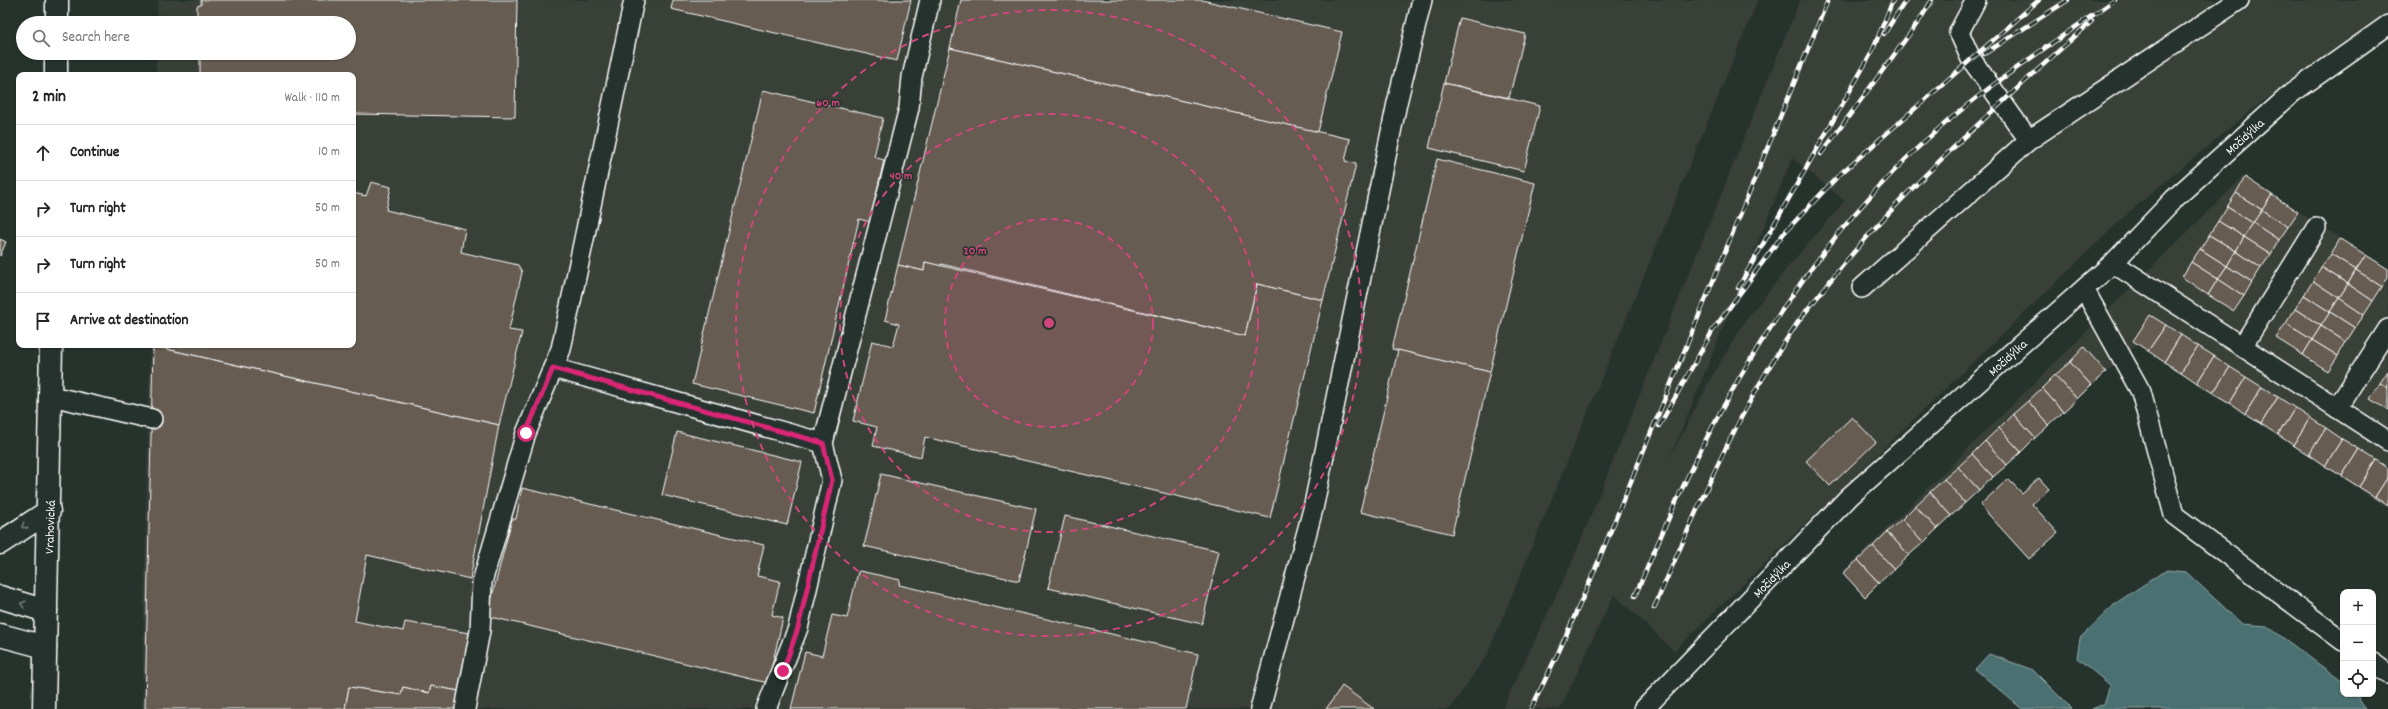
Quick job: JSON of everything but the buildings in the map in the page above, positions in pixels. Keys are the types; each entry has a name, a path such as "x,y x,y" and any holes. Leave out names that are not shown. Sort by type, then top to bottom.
{"street":[{"path":"57,0 57,16"},
{"path":"56,60 56,72"},
{"name":"Vrahovická","path":"44,709 51,348"},
{"path":"0,543 49,511"},
{"path":"0,597 46,611"},
{"path":"0,635 45,647"}],"lane":[{"path":"466,709 480,631 482,582 526,433 561,349 634,0"},
{"path":"766,709 798,628 832,480 823,443 909,108 912,77 930,0"},
{"path":"1260,709 1313,509 1397,103 1422,0"},
{"path":"1976,0 1959,32 1971,59 2029,140"},
{"path":"1862,288 2029,140 2239,0"},
{"name":"Močidýlka","path":"1644,709 1850,496 2113,263 2174,199 2292,93 2388,25"},
{"path":"2242,347 2316,228"},
{"path":"2113,263 2388,441"},
{"path":"2084,289 2141,392 2174,515 2340,639"},
{"path":"2337,408 2388,328"},
{"path":"553,368 823,443"},
{"path":"50,396 152,419"},
{"path":"2376,665 2388,674"}],"shaded area":[{"path":"158,0 1758,0 1488,653 1450,709 142,709 150,348 356,348 356,72 156,72 156,60 356,60 356,16 157,16"},
{"path":"1800,0 2388,0 2388,12 2251,110 2128,213 1674,651 1614,594 1560,709 1502,709 1572,562","holes":["1792,158 1845,201 1787,268 1746,320 1712,376 1670,458"]},
{"path":"2244,176 2388,269 2388,508 2137,344 1865,596 1842,573"}],"water":[{"path":"2166,570 2186,572 2242,624 2267,626 2340,680 2340,697 2358,697 2365,709 2092,709 2104,704 2110,685 2077,658 2080,638 2116,603"},
{"path":"1989,654 2033,670 2072,709 2022,709 1975,669"}],"railway":[{"path":"1531,709 1591,579 1828,0"},
{"path":"1738,288 1872,52 1893,0"},
{"path":"1884,34 1906,0"},
{"path":"1821,154 1919,21 1932,0"},
{"path":"1659,426 1713,330 1784,233 1839,175 2039,0"},
{"path":"1984,54 2068,0"},
{"path":"1635,596 1696,459 1737,382 1784,307 1837,235 1895,170 1946,122 2001,79 2115,0"},
{"path":"1654,608 1702,499 1736,428 1774,358 1804,314 1860,245 1922,178 1989,114 2092,21"}],"route":[{"path":"526,433 553,368 823,443 832,480 798,628 783,671"}]}
